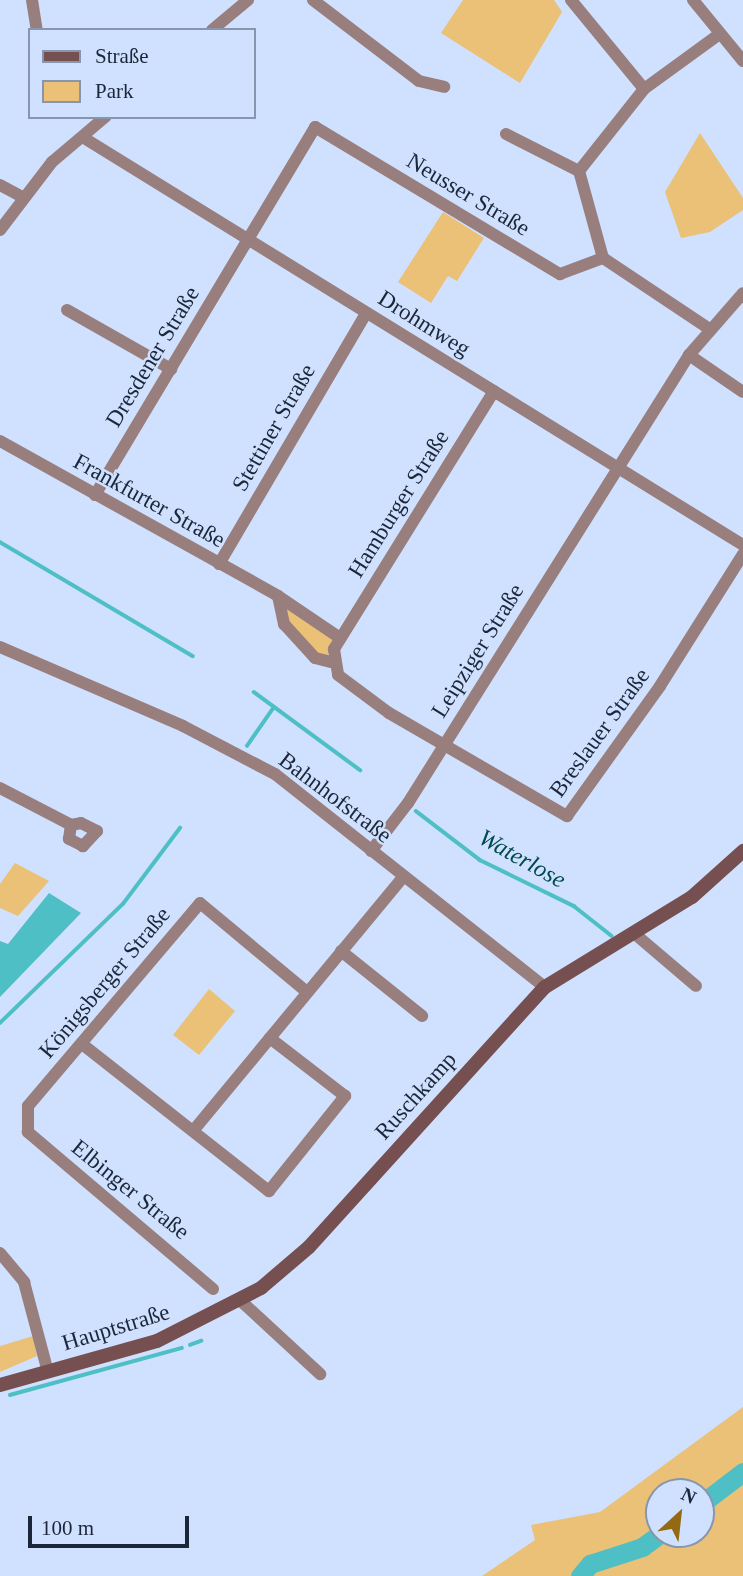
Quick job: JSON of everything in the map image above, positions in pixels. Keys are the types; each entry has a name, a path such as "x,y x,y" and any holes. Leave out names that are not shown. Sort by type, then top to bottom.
{"main road":[{"name":"Ruschkamp","path":"241,1301 309,1247 545,987 692,897 743,851"},
{"name":"Hauptstraße","path":"0,1385 157,1341 241,1301"}],"street":[{"path":"32,0 37,28"},
{"path":"214,28 248,0"},
{"path":"313,0 419,82 444,87"},
{"path":"571,0 644,89"},
{"path":"693,0 718,35 743,61"},
{"path":"579,171 644,89 718,35"},
{"path":"0,230 52,162 84,138 103,119"},
{"name":"Dresdener Straße","path":"95,495 315,127"},
{"name":"Neusser Straße","path":"315,127 560,274 603,258"},
{"path":"506,134 579,171 603,258 708,328"},
{"name":"Drohmweg","path":"84,138 494,391 616,471 743,545"},
{"path":"0,185 24,198"},
{"name":"Leipziger Straße","path":"371,852 442,747 689,355 708,328 743,293"},
{"path":"67,310 171,369"},
{"name":"Stettiner Straße","path":"219,564 366,313"},
{"path":"689,355 743,392"},
{"name":"Hamburger Straße","path":"340,638 494,391"},
{"name":"Frankfurter Straße","path":"0,442 278,596 340,638"},
{"name":"Breslauer Straße","path":"442,747 567,816 660,686 743,554"},
{"path":"278,596 284,624 315,658 331,662 362,693 442,747"},
{"path":"331,662 340,638"},
{"name":"Bahnhofstraße","path":"0,646 183,726 275,774 545,987"},
{"path":"0,788 71,825"},
{"path":"193,1130 403,877"},
{"name":"Königsberger Straße","path":"24,1121 28,1106 200,903 307,992"},
{"path":"635,934 696,986"},
{"path":"341,951 422,1016"},
{"path":"82,1044 269,1191 345,1097 270,1038"},
{"name":"Elbinger Straße","path":"24,1121 45,1149 212,1289"},
{"path":"0,1253 24,1282 48,1372"},
{"path":"241,1301 320,1374"}],"green space":[{"path":"463,0 554,0 562,12 520,83 441,33"},
{"path":"700,133 743,198 743,210 710,232 681,238 665,192"},
{"path":"443,212 484,238 457,281 448,276 431,303 398,282"},
{"path":"283,601 335,638 327,658 317,656 287,621"},
{"path":"15,863 49,881 18,916 0,908 0,884"},
{"path":"209,989 235,1011 199,1055 173,1035"},
{"path":"33,1336 37,1356 0,1372 0,1346"},
{"path":"743,1407 743,1576 482,1576 535,1540 531,1525 600,1512 645,1479 645,1548 715,1548 715,1478 646,1478"}],"shaded area":[{"path":"49,893 81,913 0,997 0,941 8,944"}],"waterway":[{"name":"Waterlose","path":"0,542 193,656"},
{"path":"254,692 360,770"},
{"path":"247,746 274,707"},
{"name":"Waterlose","path":"416,811 480,860 574,906 612,936"},
{"path":"0,1023 123,904 180,828"},
{"path":"190,1345 201,1341"},
{"path":"10,1395 182,1348"},
{"path":"715,1493 743,1472"},
{"path":"580,1576 590,1564 645,1545"}]}
